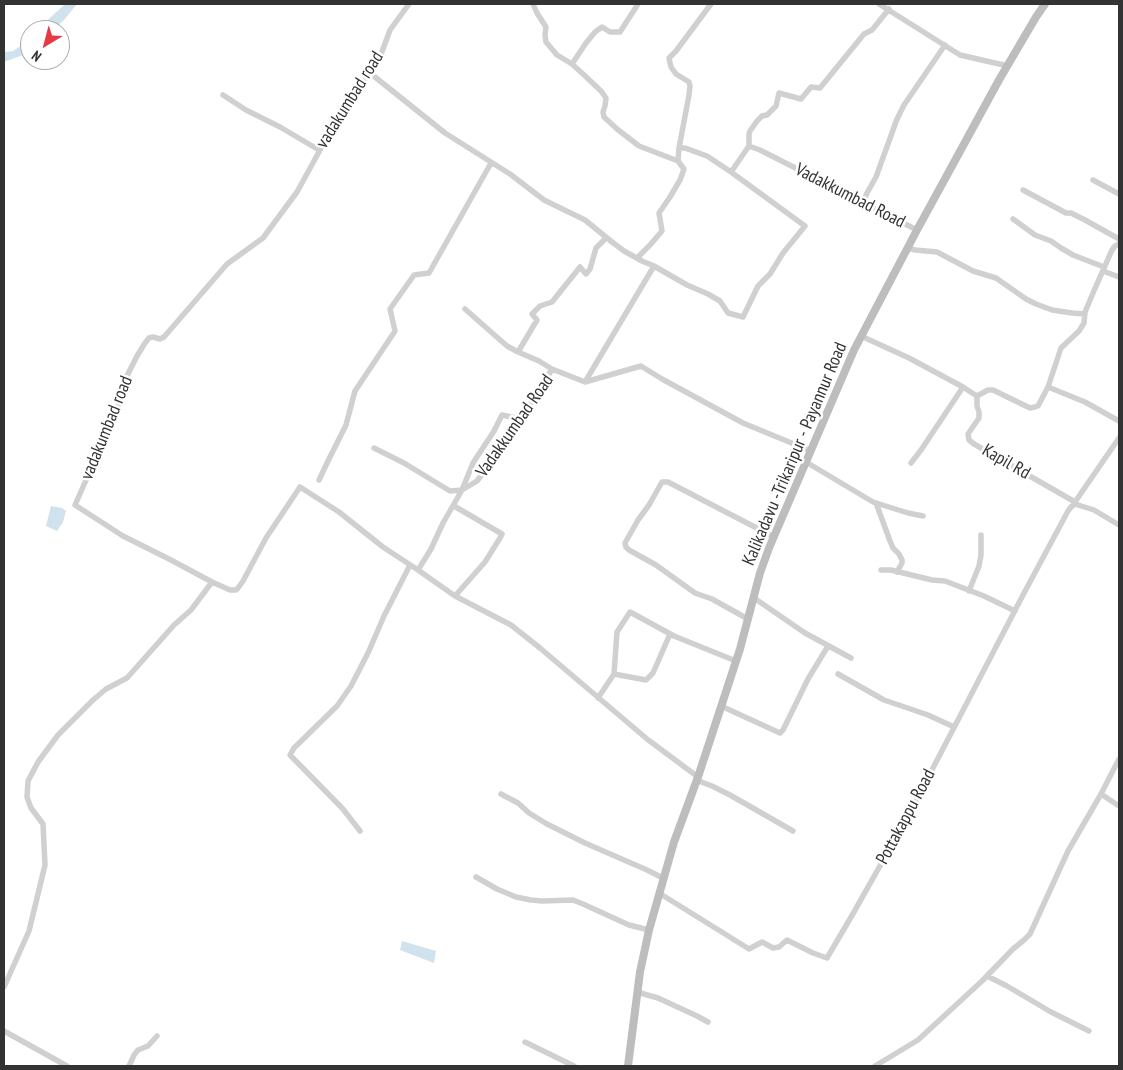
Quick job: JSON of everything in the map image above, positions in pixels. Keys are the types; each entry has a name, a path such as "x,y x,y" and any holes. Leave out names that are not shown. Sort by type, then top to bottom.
{"main road":[{"name":"Kalikadavu -Trikaripur - Payannur Road","path":"628,1066 640,972 663,878 740,649 766,556 862,336 917,230 999,80 1036,17 1046,4"}],"street":[{"name":"vadakumbad road","path":"409,4 390,30 380,58 337,119 297,192 263,238 227,264 164,337 160,339 149,338 145,343 126,378 118,397 118,408 75,505 123,536 212,582 230,590 236,590 266,538 300,487 339,512 383,547 418,570"},
{"path":"533,4 546,27 546,42 557,55 572,64 606,98 606,106 603,112 604,117 640,146 678,161 684,169 670,197 658,213 662,231 636,258"},
{"path":"572,64 594,32 602,27 610,32 620,32 638,4"},
{"path":"678,161 690,86 689,82 676,74 669,58 711,4"},
{"path":"879,4 960,55 1008,66"},
{"path":"731,172 749,146 750,131 762,116 768,115 776,106 779,93 801,99 811,86 820,88 864,34 872,30 889,10"},
{"path":"863,203 876,177 904,105 945,45"},
{"path":"370,74 445,132 510,174 544,200 585,220 612,242 636,258 720,301 728,313 743,317 758,286 770,274 783,253 805,226 707,156 685,148 679,148"},
{"path":"223,95 246,110 320,150"},
{"name":"Vadakkumbad Road","path":"749,146 917,230"},
{"path":"319,480 346,425 355,391 395,332 390,309 414,275 428,273 491,162"},
{"path":"1093,180 1119,194"},
{"path":"1023,190 1119,239"},
{"path":"1013,219 1035,235 1051,241 1073,255 1119,277"},
{"path":"518,352 537,320 532,314 540,306 552,302 580,267 586,274 590,269 596,248 604,240"},
{"path":"862,336 909,358 978,396 988,390 993,390 1030,408 1038,406 1048,387 1061,348 1079,331 1084,323 1085,314 1112,250 1119,244"},
{"path":"908,248 937,252 973,271 996,278 1026,299 1052,310 1085,314"},
{"path":"585,382 654,266"},
{"path":"466,310 507,346 552,369"},
{"path":"585,382 641,366 743,423 811,451"},
{"name":"Vadakkumbad Road","path":"418,570 432,550 443,523 462,490 477,481 489,465 552,369 585,382"},
{"path":"911,463 963,387"},
{"path":"1048,387 1085,402 1119,421"},
{"name":"Kapil Rd","path":"978,396 978,418 968,434 969,440 1075,503 1094,510 1119,525"},
{"path":"374,448 404,463 450,491 462,490 472,463 494,432 502,415 520,419"},
{"name":"Pottakappu Road","path":"659,893 749,949 762,942 773,948 779,947 786,940 827,958 908,816 1065,516 1119,438"},
{"path":"806,462 876,503 923,516"},
{"path":"748,620 712,599 695,593 656,565 629,550 626,543 634,526 662,482 668,482 774,537"},
{"path":"876,503 893,548 902,560 897,572"},
{"path":"454,506 502,534 484,562 455,596"},
{"path":"970,591 979,566 981,535"},
{"path":"360,831 343,810 290,755 294,748 337,706 351,686 410,565"},
{"path":"418,570 455,596 510,625 697,778 793,831"},
{"path":"881,570 891,570 932,580 945,581 984,596 1015,611"},
{"path":"4,986 29,931 45,865 44,824 31,808 27,797 28,781 38,762 58,735 106,688 127,678 174,625 191,610 212,582"},
{"path":"754,598 799,630 851,658"},
{"path":"598,698 614,674 617,632 630,612 670,634 736,660"},
{"path":"614,674 646,680 653,673 670,634"},
{"path":"721,706 780,733 808,679 828,646"},
{"path":"838,674 884,700 928,715 954,727"},
{"path":"875,1066 918,1040 988,976 1030,934 1068,851 1119,759"},
{"path":"501,794 518,803 547,824 663,878"},
{"path":"1101,794 1119,806"},
{"path":"476,877 497,889 516,896 542,901 573,900 629,925 649,930"},
{"path":"988,976 1089,1031"},
{"path":"637,992 658,998 708,1022"},
{"path":"4,1031 58,1064 67,1066"},
{"path":"129,1066 138,1050 148,1046 157,1036"},
{"path":"525,1042 574,1066"}],"water":[{"path":"65,4 77,4 64,20 48,20"},
{"path":"20,46 20,56 4,62 4,52 13,51"},
{"path":"51,506 62,508 66,511 63,522 57,531 46,526"},
{"path":"402,941 436,951 434,963 400,950"}]}
